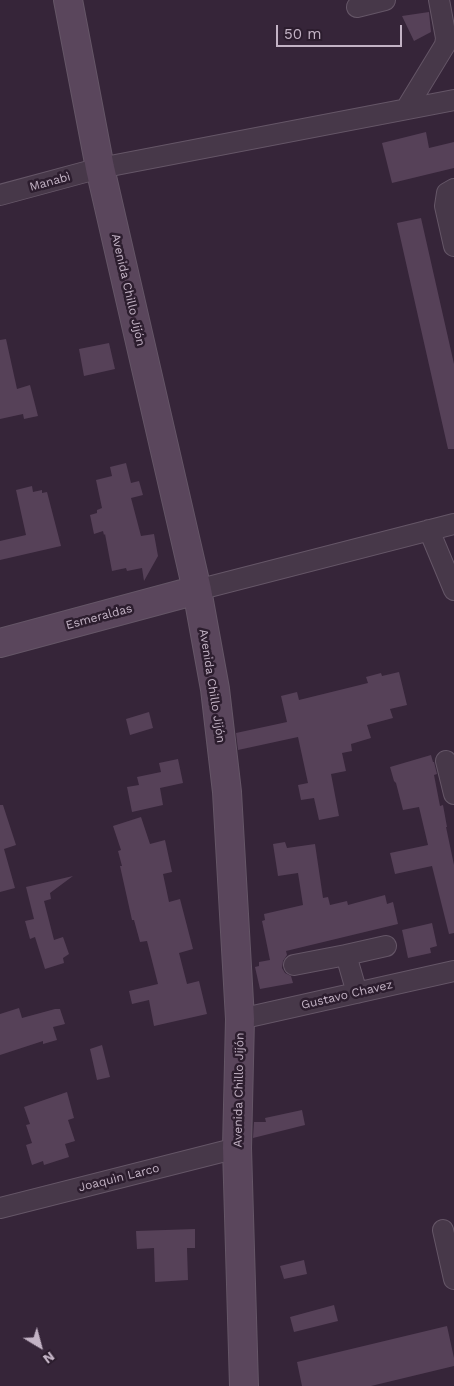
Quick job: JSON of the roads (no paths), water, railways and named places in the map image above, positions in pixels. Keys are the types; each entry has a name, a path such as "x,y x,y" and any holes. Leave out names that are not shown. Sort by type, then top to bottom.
{"street":[{"name":"Avenida Chillo Jijón","path":"68,0 100,168 197,590 214,689 227,792 240,1019 237,1148 244,1386"},
{"path":"357,7 385,0"},
{"path":"406,109 445,45 446,38 438,0"},
{"name":"Manabì","path":"0,196 100,168 454,100"},
{"path":"454,189 447,193 444,206 454,246"},
{"path":"197,590 454,524"},
{"path":"428,530 454,590"},
{"name":"Esmeraldas","path":"0,643 197,590"},
{"path":"446,761 454,794"},
{"path":"294,965 386,946"},
{"path":"346,955 357,993"},
{"name":"Gustavo Chavez","path":"240,1019 454,971"},
{"name":"Joaquìn Larco","path":"0,1208 237,1148"},
{"path":"444,1230 454,1279"}]}
